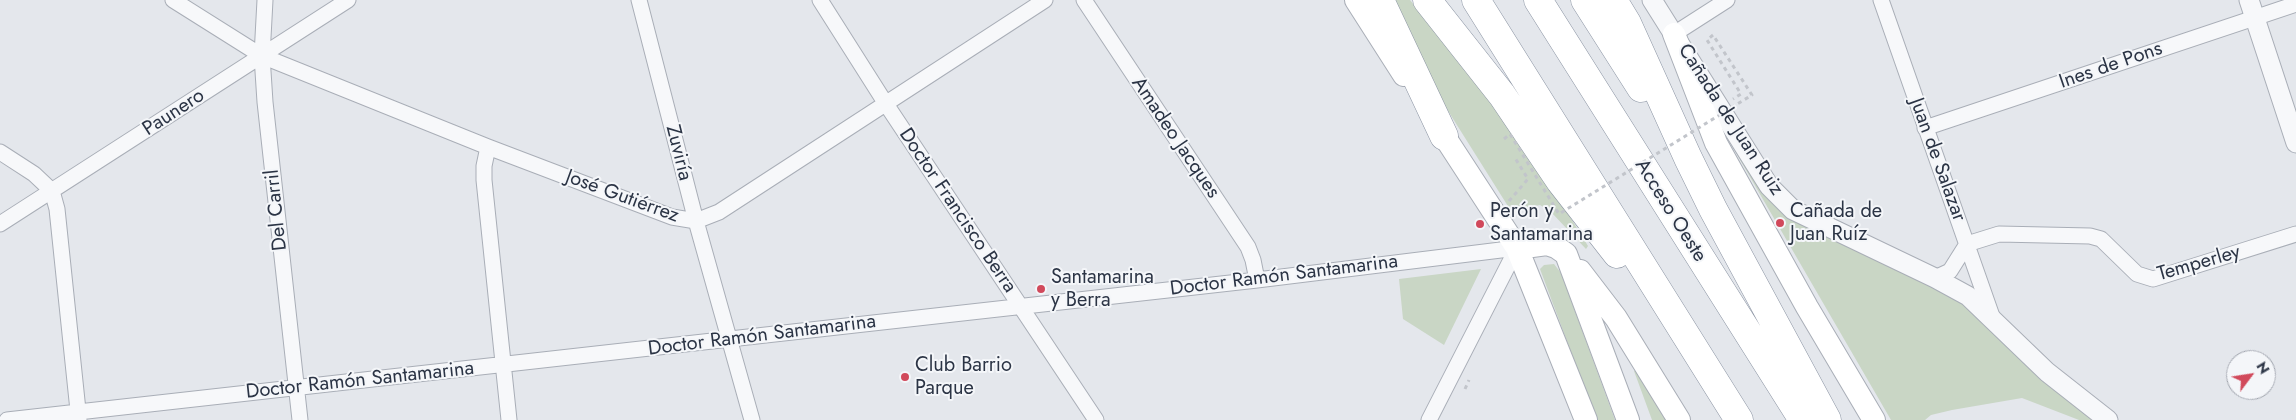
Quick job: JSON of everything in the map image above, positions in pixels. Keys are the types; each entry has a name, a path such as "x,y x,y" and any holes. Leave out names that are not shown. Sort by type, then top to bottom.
{"highway":[{"path":"1380,0 1444,136"},
{"path":"1427,0 1502,95 1560,181 1709,372"},
{"path":"1476,0 1740,420"},
{"name":"Acceso Oeste","path":"1538,0 1803,420"},
{"path":"1585,0 1688,158"},
{"path":"1613,0 1627,24 1688,158 1827,420"}],"main road":[{"path":"1356,0 1517,248 1586,420"},
{"path":"1674,34 1716,144 1802,299 1874,420"},
{"path":"1517,248 1553,245 1564,251 1628,420"},
{"path":"1569,260 1616,318 1679,420"}],"street":[{"name":"José Gutiérrez","path":"173,0 262,56 488,147 672,216 696,221 719,212 1045,0"},
{"name":"Del Carril","path":"265,0 262,56 265,102 300,420"},
{"name":"Paunero","path":"0,224 348,0"},
{"name":"Zuviría","path":"639,0 696,221 752,420"},
{"name":"Doctor Francisco Berra","path":"820,0 886,104 1096,420"},
{"name":"Amadeo Jacques","path":"1084,0 1248,247 1257,280"},
{"name":"Cañada de Juan Ruiz","path":"1652,0 1770,186 1793,210 1935,278 1968,296 2047,372 2108,420"},
{"path":"1674,34 1727,0"},
{"name":"Juan de Salazar","path":"1881,0 1993,319"},
{"name":"Ines de Pons","path":"1925,128 2252,9 2296,4"},
{"path":"2252,9 2296,143"},
{"path":"488,147 484,166 484,180 509,420"},
{"path":"0,152 34,174 52,191 56,209 78,416"},
{"name":"Temperley","path":"1967,244 1999,234 2009,233 2090,236 2101,239 2110,246 2137,274 2153,280 2296,234"},
{"path":"1935,278 1950,271 1967,244"},
{"name":"Doctor Ramón Santamarina","path":"7,420 78,416 297,387 503,366 1257,280 1517,248"},
{"path":"1429,420 1517,248"}],"path":[{"path":"1509,147 1504,138 1510,134 1559,214 1752,95 1713,35 1707,40 1741,94 1720,107"},
{"path":"1495,212 1507,203 1528,179 1514,155"}],"green space":[{"path":"1386,0 1410,0 1452,49 1540,168 1588,246 1586,249 1551,212 1540,205 1511,211 1428,79"},
{"path":"1732,146 1771,202 1789,218 1951,289 2100,420 2079,420 2022,398 1952,410 1931,415 1925,420 1891,420"},
{"path":"1554,264 1561,273 1615,420 1598,420 1580,376 1540,269 1544,265"},
{"path":"1481,269 1444,345 1403,319 1399,279"},
{"path":"1639,368 1669,420 1652,420 1634,371"}],"place":[{"name":"Cañada de Juan Ruíz","path":"1780,223"},
{"name":"Perón y Santamarina","path":"1480,224"},
{"name":"Santamarina y Berra","path":"1041,289"},
{"name":"Club Barrio Parque","path":"905,377"}]}
